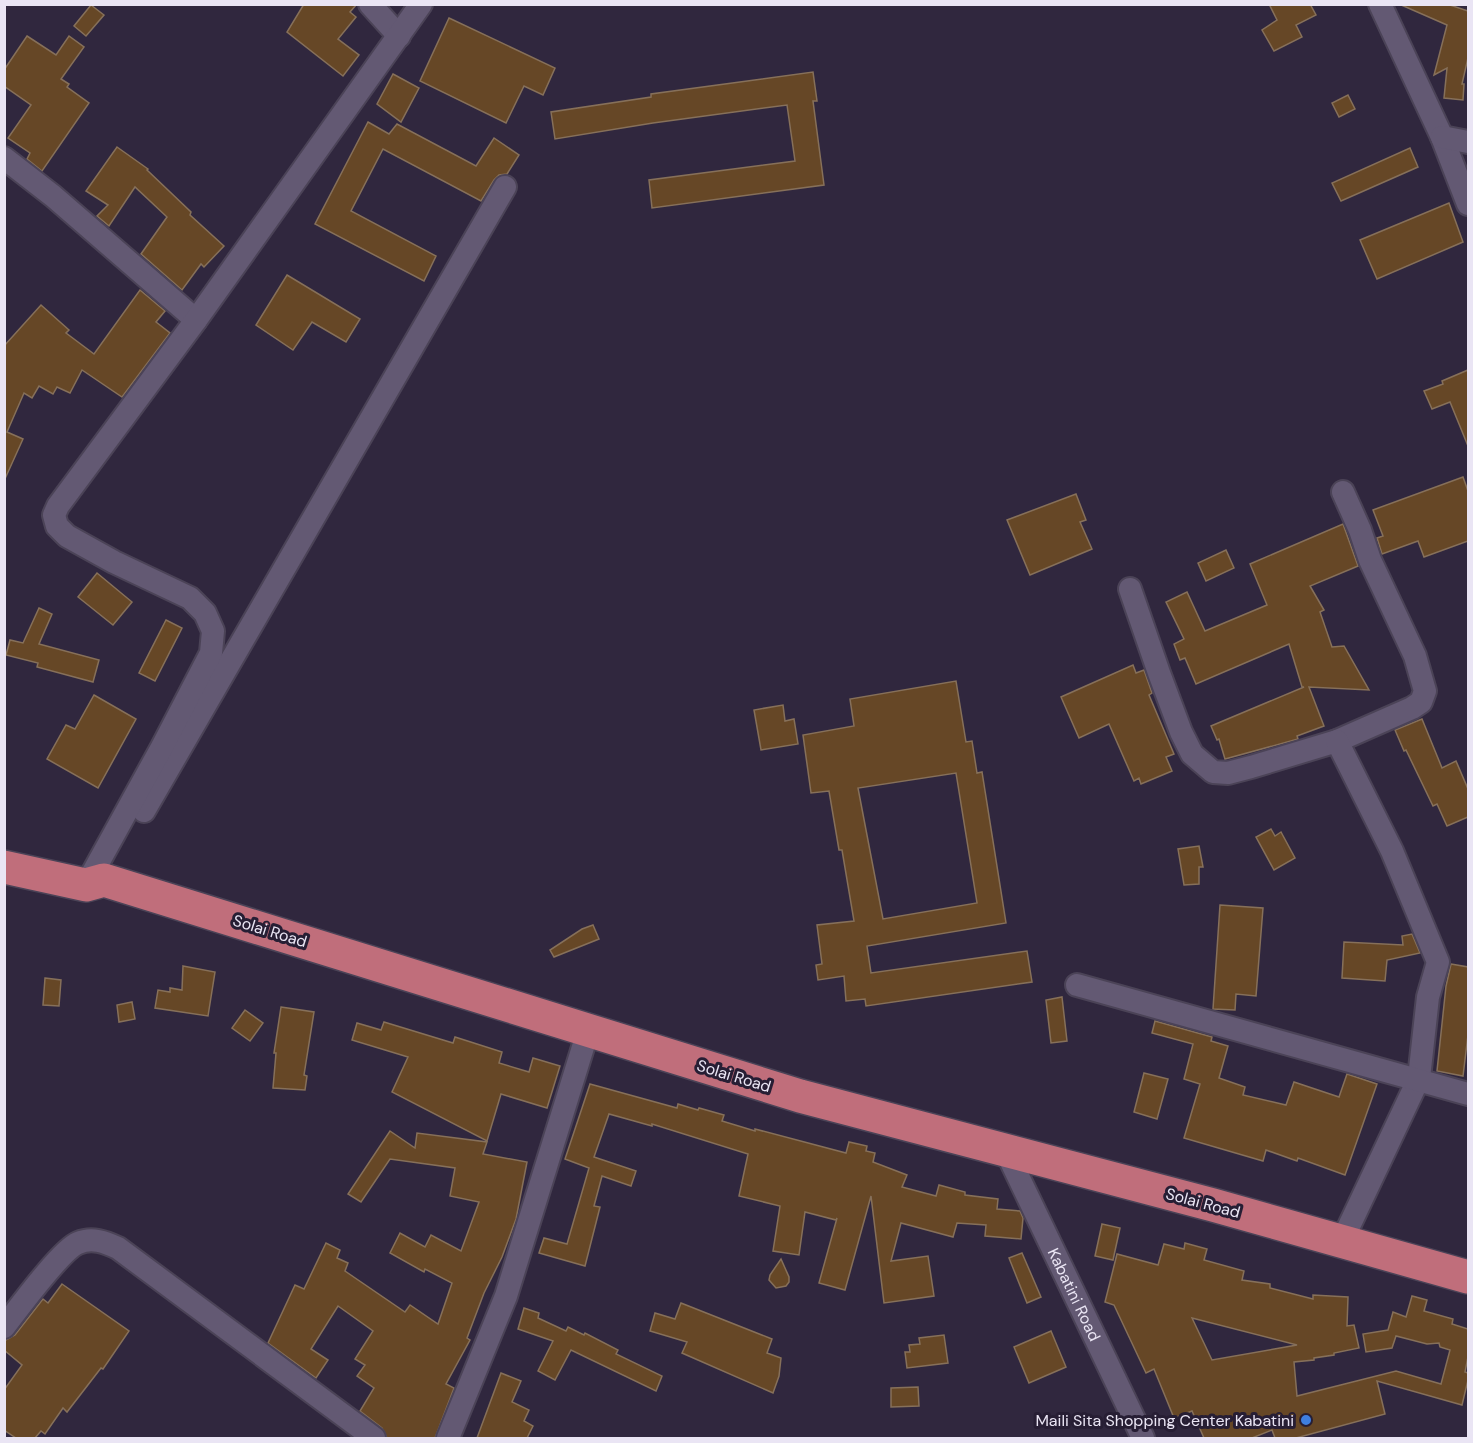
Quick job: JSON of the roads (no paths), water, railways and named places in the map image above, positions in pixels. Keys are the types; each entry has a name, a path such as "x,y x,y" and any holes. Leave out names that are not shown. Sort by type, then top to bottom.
{"highway":[{"name":"Solai Road","path":"4,867 95,882 800,1096 1468,1276"}],"street":[{"path":"370,4 399,36"},
{"path":"95,882 211,652 213,631 205,612 190,598 67,536 57,526 54,515 58,506 196,320 421,4"},
{"path":"1380,4 1442,138 1468,204"},
{"path":"1442,138 1468,142"},
{"path":"4,158 53,196 196,320"},
{"path":"95,882 505,187"},
{"path":"1130,589 1174,716 1192,754 1213,772 1228,773 1337,741 1412,708 1421,702 1425,691 1415,656 1370,560 1343,492"},
{"path":"1337,741 1392,851 1438,962 1428,997 1419,1078 1342,1241"},
{"path":"1077,985 1419,1078 1468,1094"},
{"path":"448,1438 506,1296 588,1031"},
{"name":"Kabatini Road","path":"1006,1151 1143,1438"},
{"path":"4,1327 69,1247 90,1240 104,1242 118,1248 374,1438"}],"place":[{"name":"Maili Sita Shopping Center Kabatini","path":"1306,1420"}]}
